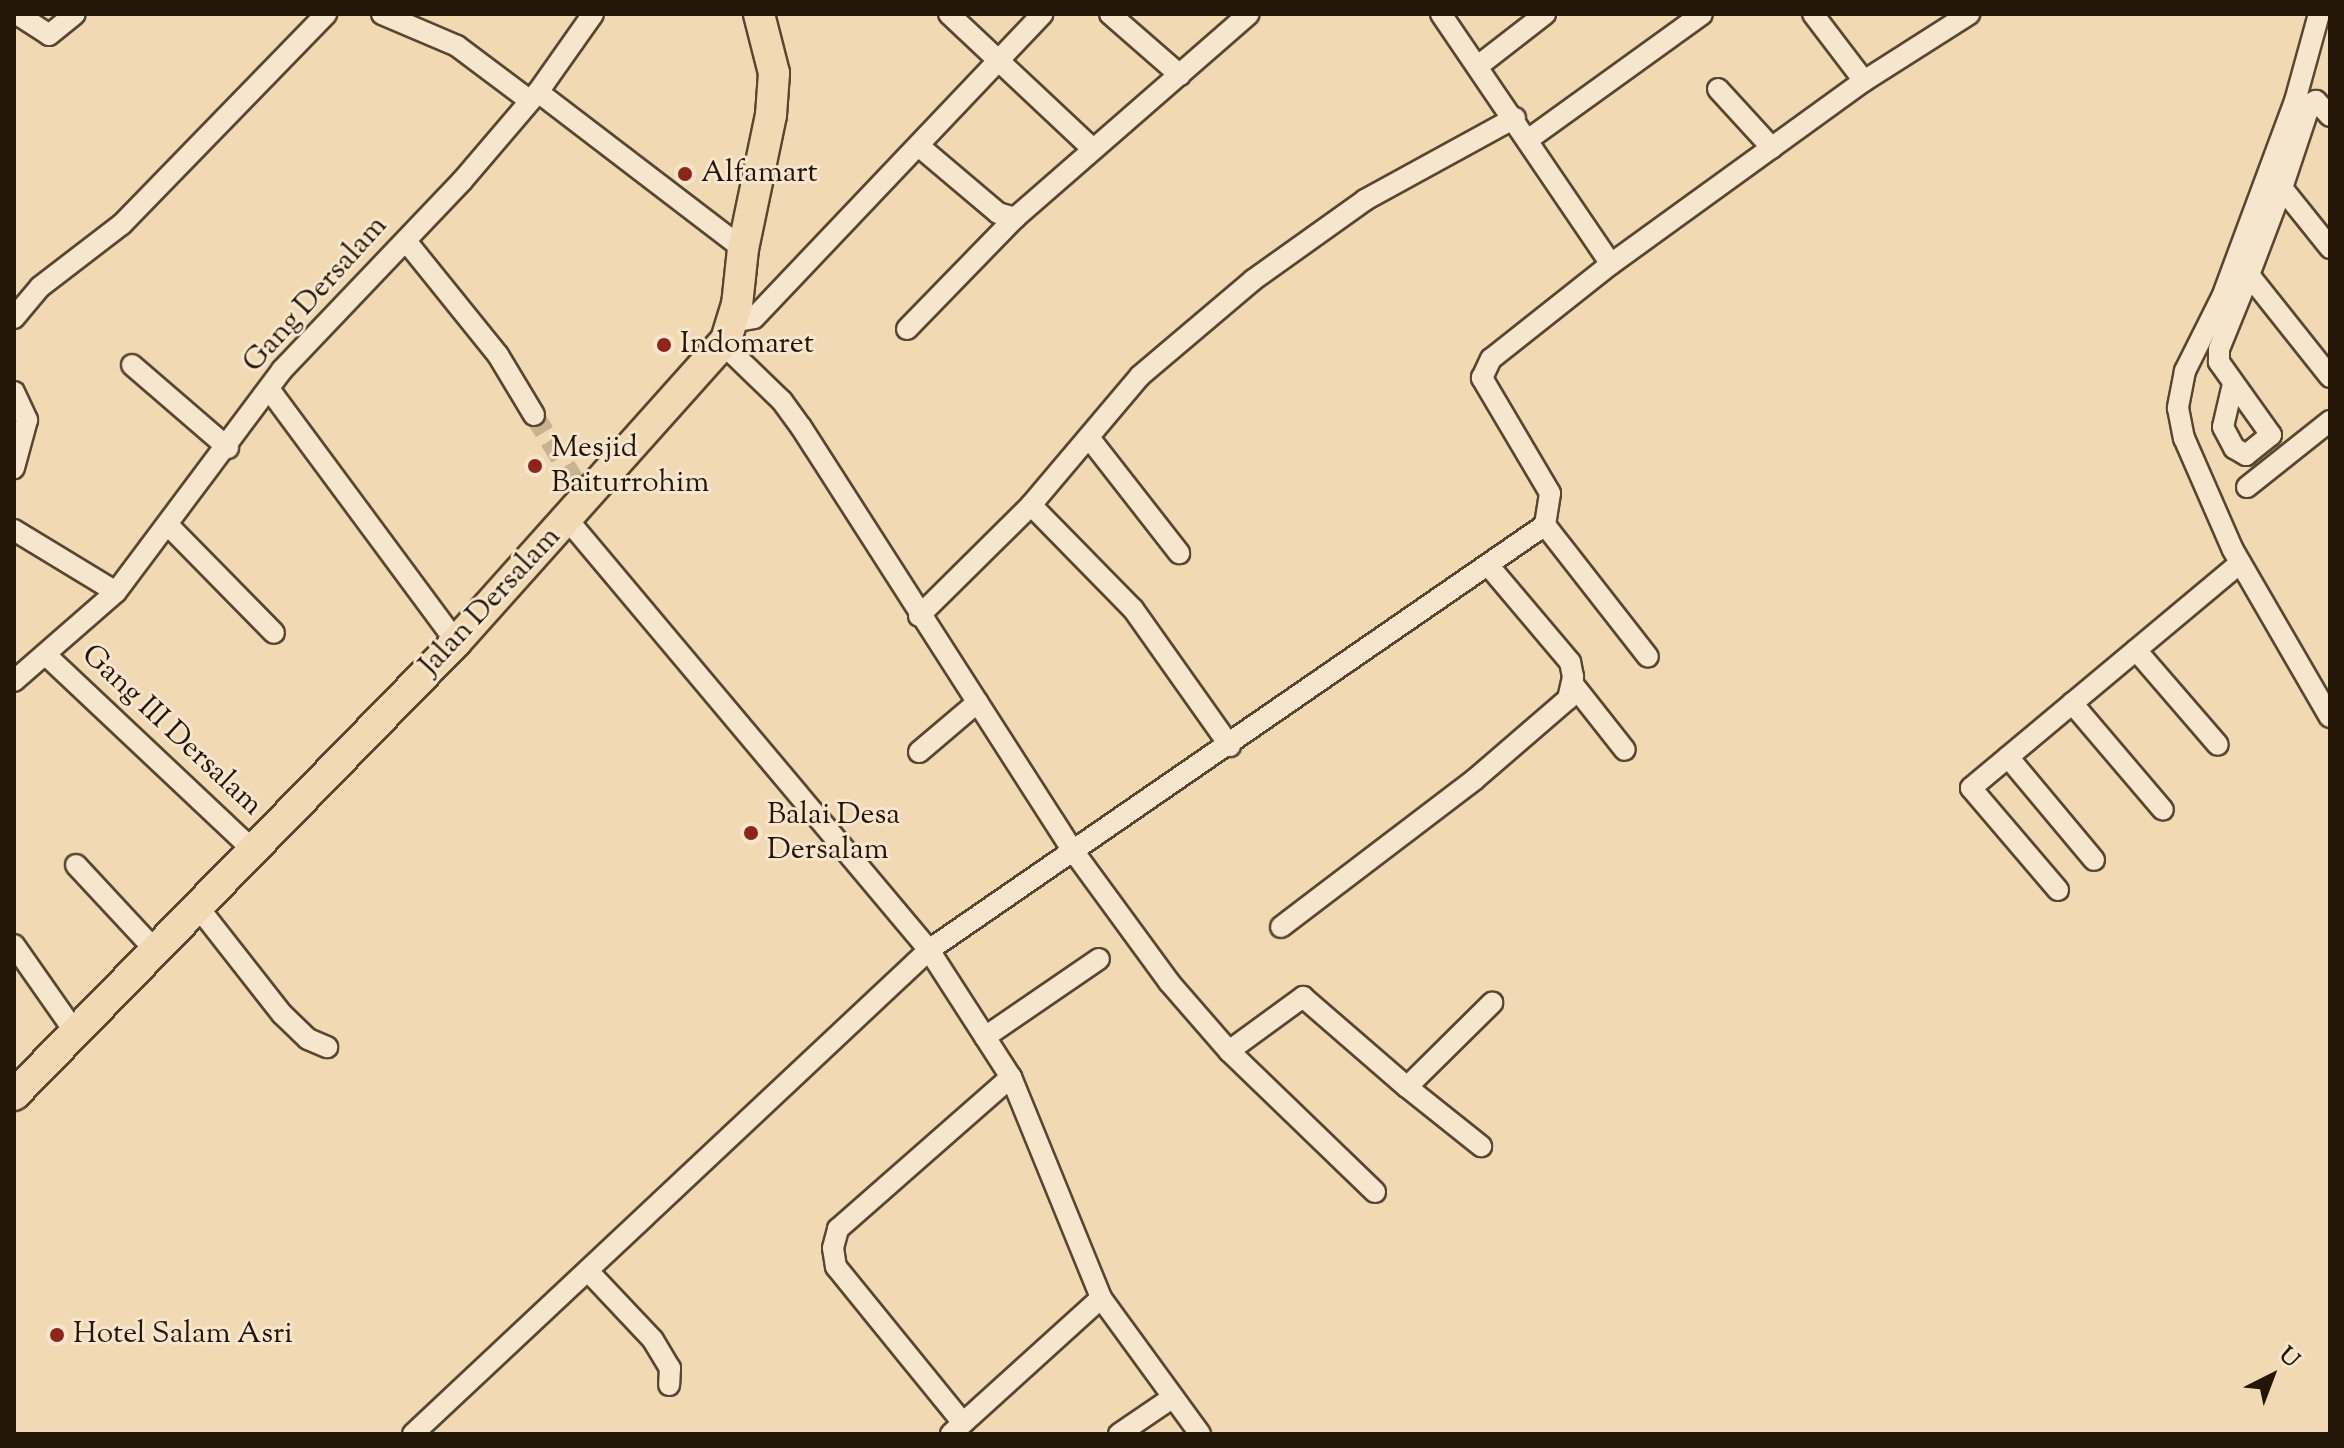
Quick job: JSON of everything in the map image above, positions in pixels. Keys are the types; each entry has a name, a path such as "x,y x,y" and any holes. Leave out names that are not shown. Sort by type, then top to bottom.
{"main road":[{"path":"728,333 771,115 774,73 759,14"},
{"name":"Jalan Dersalam","path":"14,1095 456,642 728,333"}],"street":[{"path":"17,14 49,35 75,14"},
{"path":"14,318 40,287 122,224 326,14"},
{"path":"382,14 457,46 534,96 743,249"},
{"name":"Gang Dersalam","path":"14,681 47,656 116,592 228,448 269,389 534,96 593,14"},
{"path":"949,14 1093,149"},
{"path":"1042,14 920,147 754,318 728,333 795,418 919,616 1071,848 1169,982 1229,1051 1375,1192"},
{"path":"1110,14 1180,75"},
{"path":"907,329 1015,218 1249,14"},
{"path":"1441,14 1515,118 1611,264"},
{"path":"1478,66 1545,14"},
{"path":"1529,139 1702,14"},
{"path":"1813,14 1864,81"},
{"path":"413,1434 929,950 1071,848 1230,746 1545,525 1550,493 1482,378 1491,359 1611,264 1864,81 1969,14"},
{"path":"2319,14 2295,101 2222,297 2185,371 2178,408 2184,438 2240,563 2330,717"},
{"path":"1718,89 1772,148"},
{"path":"2233,384 2219,362 2219,349 2282,188 2310,104 2316,101 2330,116"},
{"path":"919,616 1031,505 1090,439 1140,376 1253,280 1365,200 1515,118"},
{"path":"920,147 998,213 1015,218"},
{"path":"2282,188 2330,248"},
{"path":"406,241 483,334 534,415"},
{"path":"2249,275 2330,377"},
{"path":"132,365 228,448"},
{"path":"269,389 456,642"},
{"path":"14,392 27,420 14,468"},
{"path":"2247,487 2330,421"},
{"path":"1090,439 1179,553"},
{"path":"578,503 929,950 1011,1077 1101,1298 1200,1434"},
{"path":"1031,505 1133,609 1230,746"},
{"path":"168,525 274,633"},
{"path":"1545,525 1648,657"},
{"path":"14,530 116,592"},
{"path":"2058,890 1971,788 2240,563"},
{"path":"1281,927 1552,715 1568,699 1573,668 1488,565"},
{"path":"2136,650 2218,745"},
{"name":"Gang III Dersalam","path":"47,656 253,850"},
{"path":"1572,683 1625,750"},
{"path":"919,752 978,702"},
{"path":"2072,703 2163,810"},
{"path":"2008,757 2094,860"},
{"path":"76,865 155,950"},
{"path":"198,907 282,1014 308,1039 327,1047"},
{"path":"14,945 75,1032"},
{"path":"985,1037 1099,959"},
{"path":"1229,1051 1303,997 1481,1146"},
{"path":"1407,1087 1492,1003"},
{"path":"1011,1077 838,1229 833,1248 836,1267 957,1428 1101,1298"},
{"path":"589,1272 653,1340 670,1368 669,1385"},
{"path":"1119,1434 1172,1398"}],"tunnel":[{"path":"534,415 581,491"}],"place":[{"name":"Alfamart","path":"685,174"},
{"name":"Indomaret","path":"664,345"},
{"name":"Mesjid Baiturrohim","path":"535,466"},
{"name":"Balai Desa Dersalam","path":"751,833"},
{"name":"Hotel Salam Asri","path":"57,1335"}]}
